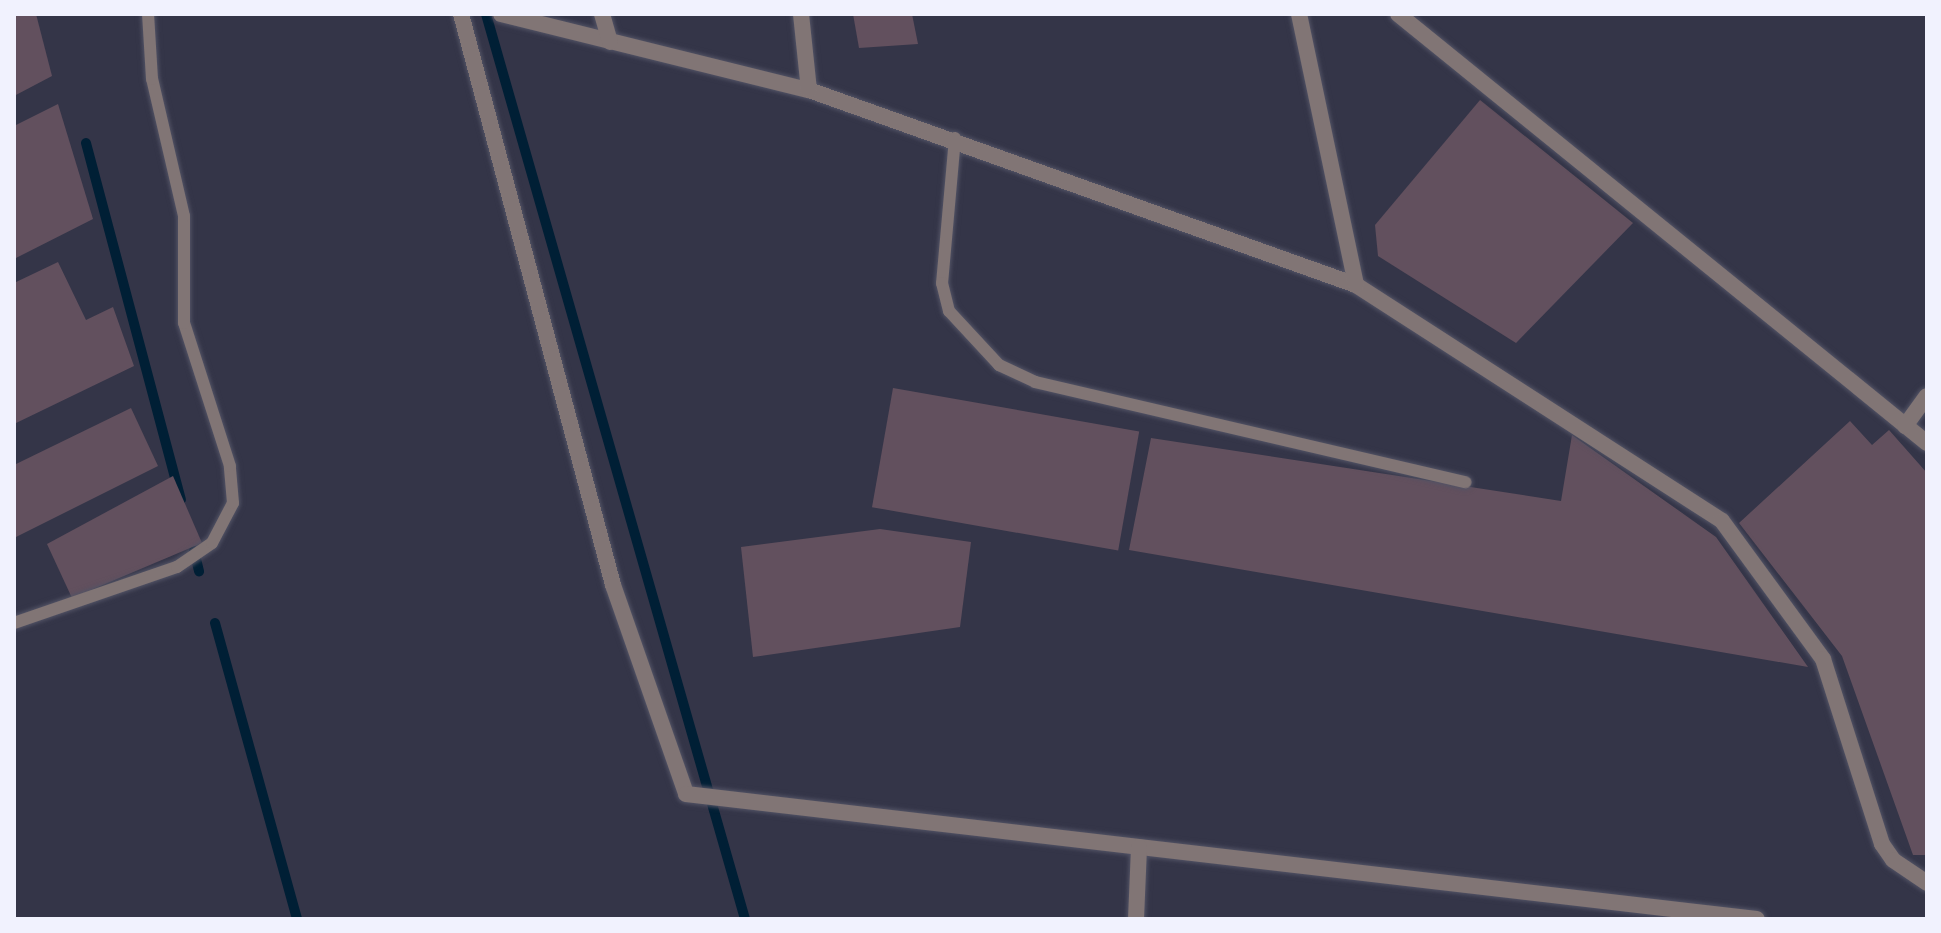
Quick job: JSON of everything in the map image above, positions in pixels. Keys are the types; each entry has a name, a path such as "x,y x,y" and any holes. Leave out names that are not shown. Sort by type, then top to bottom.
{"street":[{"path":"461,14 613,585 681,789 714,799 1757,919"},
{"path":"602,14 610,42"},
{"path":"801,14 809,90"},
{"path":"1299,14 1356,285"},
{"path":"1398,14 1927,443"},
{"path":"506,15 809,90 955,138 1356,285 1722,521 1823,659 1882,844 1893,860 1927,883"},
{"path":"1905,426 1927,396"},
{"path":"1136,919 1139,847"}],"lane":[{"path":"14,623 177,567 212,543 233,503 230,466 184,323 184,216 152,79 148,14"},
{"path":"955,138 942,283 949,311 999,365 1035,382 1466,482"}],"building":[{"path":"14,14 36,14 52,76 14,96"},
{"path":"853,14 912,14 918,44 859,48"},
{"path":"1480,100 1633,223 1516,343 1378,256 1375,225"},
{"path":"58,104 93,219 14,259 14,126"},
{"path":"58,262 86,320 113,307 134,366 14,424 14,283"},
{"path":"893,388 1139,431 1118,551 872,507"},
{"path":"131,408 158,466 14,538 14,465"},
{"path":"1850,421 1872,445 1889,430 1927,473 1927,855 1913,855 1842,656 1739,523"},
{"path":"1572,435 1716,537 1808,667 1129,550 1151,438 1561,501"},
{"path":"173,476 202,543 72,598 47,544"},
{"path":"880,529 971,542 960,627 753,657 741,547"}],"waterway":[{"path":"486,14 745,919"},
{"path":"86,143 181,500"},
{"path":"194,551 199,571"},
{"path":"215,623 297,919"}]}
